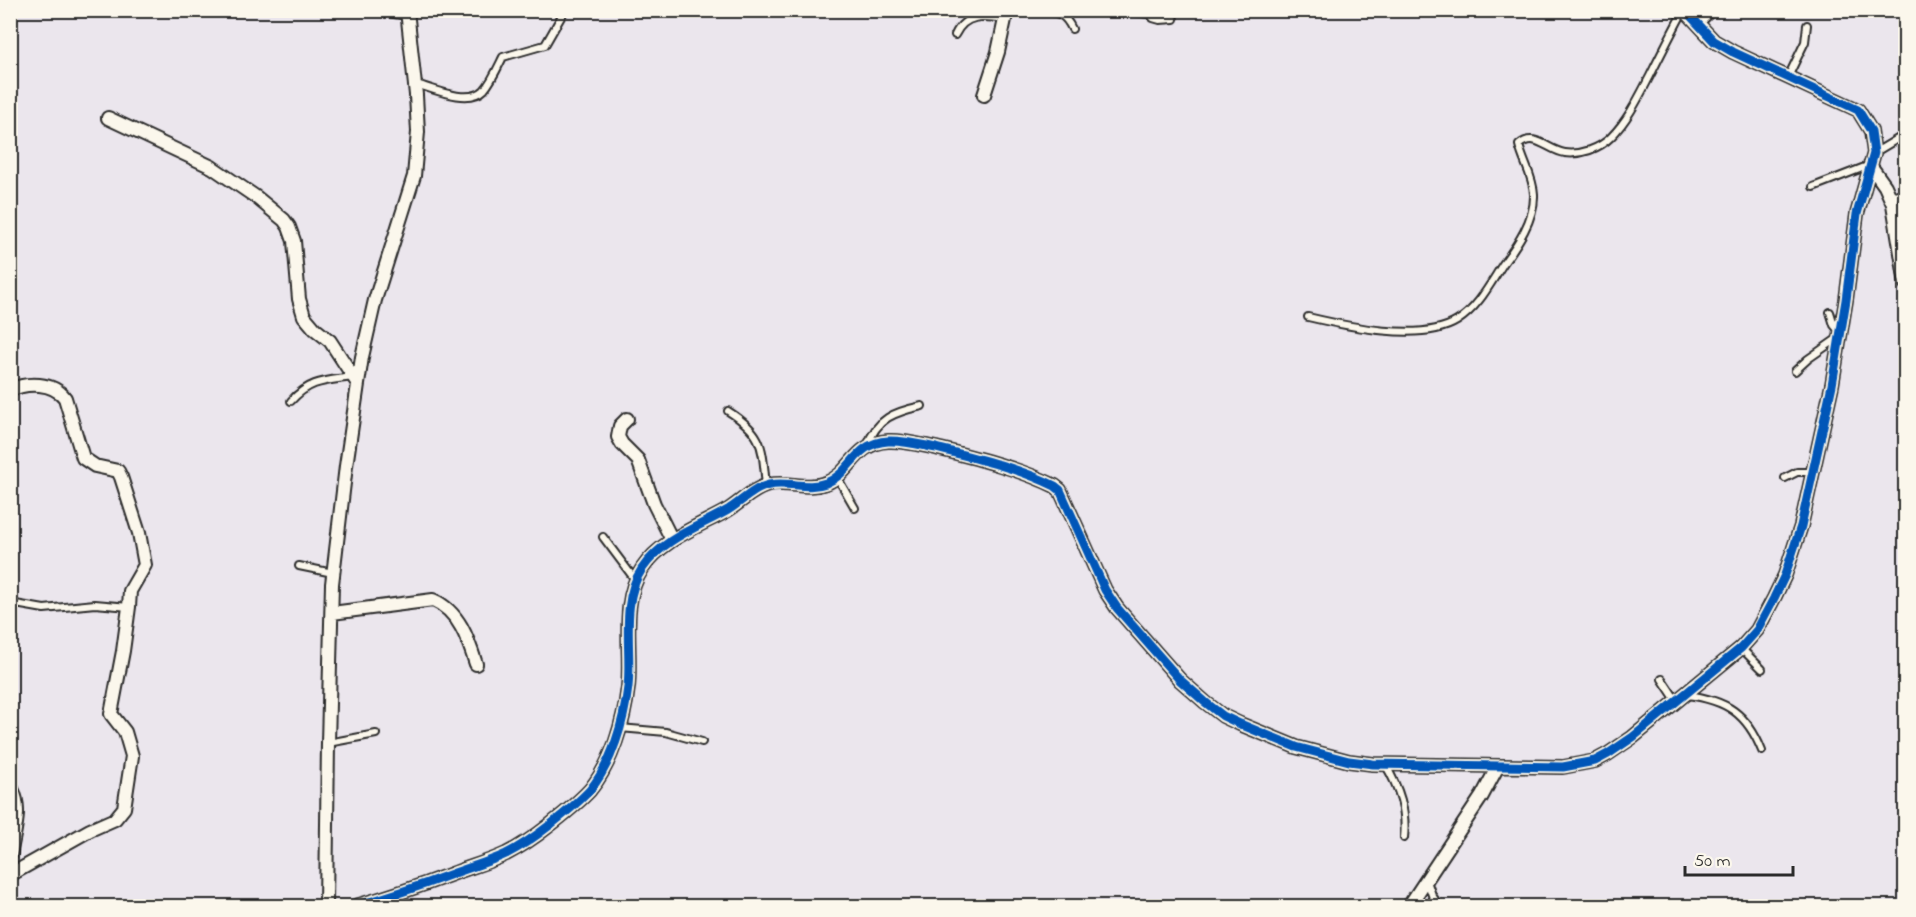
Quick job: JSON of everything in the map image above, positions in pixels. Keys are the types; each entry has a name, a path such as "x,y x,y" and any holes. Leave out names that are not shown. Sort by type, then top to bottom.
{"street":[{"path":"356,906 504,855 535,837 590,790 608,759 619,728 627,696 629,676 630,606 639,572 649,559 672,540 766,486 788,484 806,486 826,483 837,477 867,447 888,441 977,458 1055,486 1060,490 1105,590 1117,608 1180,680 1223,716 1296,747 1349,761 1385,764 1563,767 1595,761 1633,737 1750,639 1766,617 1785,574 1801,526 1832,385 1857,214 1872,159 1871,131 1858,111 1714,41 1684,10"},
{"path":"326,906 328,743 334,573 356,381 375,300 414,176 418,132 407,13"},
{"path":"984,95 998,52 1006,15"},
{"path":"108,118 212,167 266,204 284,220 294,241 298,299 304,316 315,329 330,340 356,381"},
{"path":"1872,159 1896,217 1905,284"},
{"path":"10,390 32,383 60,392 65,398 83,458 95,466 118,471 121,477 139,533 145,565 130,591 111,714 125,732 132,756 124,808 115,819 90,830 10,875"},
{"path":"627,419 620,426 618,437 638,460 654,504 672,540"},
{"path":"332,613 433,600 445,606 463,629 476,664"},
{"path":"1409,906 1482,796 1498,766"},
{"path":"10,857 18,808 12,789"}],"lane":[{"path":"368,10 407,13"},
{"path":"415,84 461,97 473,97 483,90 503,57 545,45 565,10"},
{"path":"1040,10 1061,14 1068,20 1072,29"},
{"path":"1120,10 1149,12 1153,18 1160,20 1174,19"},
{"path":"1308,317 1342,326 1390,331 1419,331 1455,322 1468,312 1478,302 1529,221 1534,195 1529,170 1519,146 1533,139 1561,153 1572,154 1598,147 1610,138 1624,122 1639,97 1684,10"},
{"path":"1698,25 1714,10"},
{"path":"955,35 959,26 971,18 1006,15"},
{"path":"1788,78 1805,42 1808,25"},
{"path":"1813,187 1872,159 1899,138"},
{"path":"1888,193 1905,198"},
{"path":"1795,371 1839,335 1830,312"},
{"path":"291,401 301,389 310,384 356,381"},
{"path":"867,447 871,434 878,424 890,416 922,406"},
{"path":"728,411 741,419 755,433 761,446 766,486"},
{"path":"1785,478 1797,472 1812,472"},
{"path":"837,477 855,508"},
{"path":"603,537 636,581"},
{"path":"299,566 334,573"},
{"path":"10,603 44,609 95,604 129,607"},
{"path":"1741,648 1762,669"},
{"path":"1662,679 1680,697 1718,702 1734,710 1754,732 1762,751"},
{"path":"619,728 666,732 702,742"},
{"path":"328,743 376,734"},
{"path":"1385,764 1397,784 1402,803 1405,823 1404,838"},
{"path":"1427,880 1439,906"}],"cycle path":[{"path":"356,906 506,854 545,829 590,790 611,755 623,714 629,673 629,611 635,582 642,569 660,550 681,535 728,510 758,489 776,484 812,486 826,483 835,478 868,447 888,441 918,444 981,460 1026,474 1060,490 1105,590 1117,608 1180,680 1223,716 1240,724 1296,747 1349,761 1373,764 1563,767 1595,761 1608,754 1633,737 1741,648 1757,630 1785,575 1801,526 1832,385 1857,214 1874,153 1871,131 1858,110 1733,52 1714,41 1685,10"}]}
